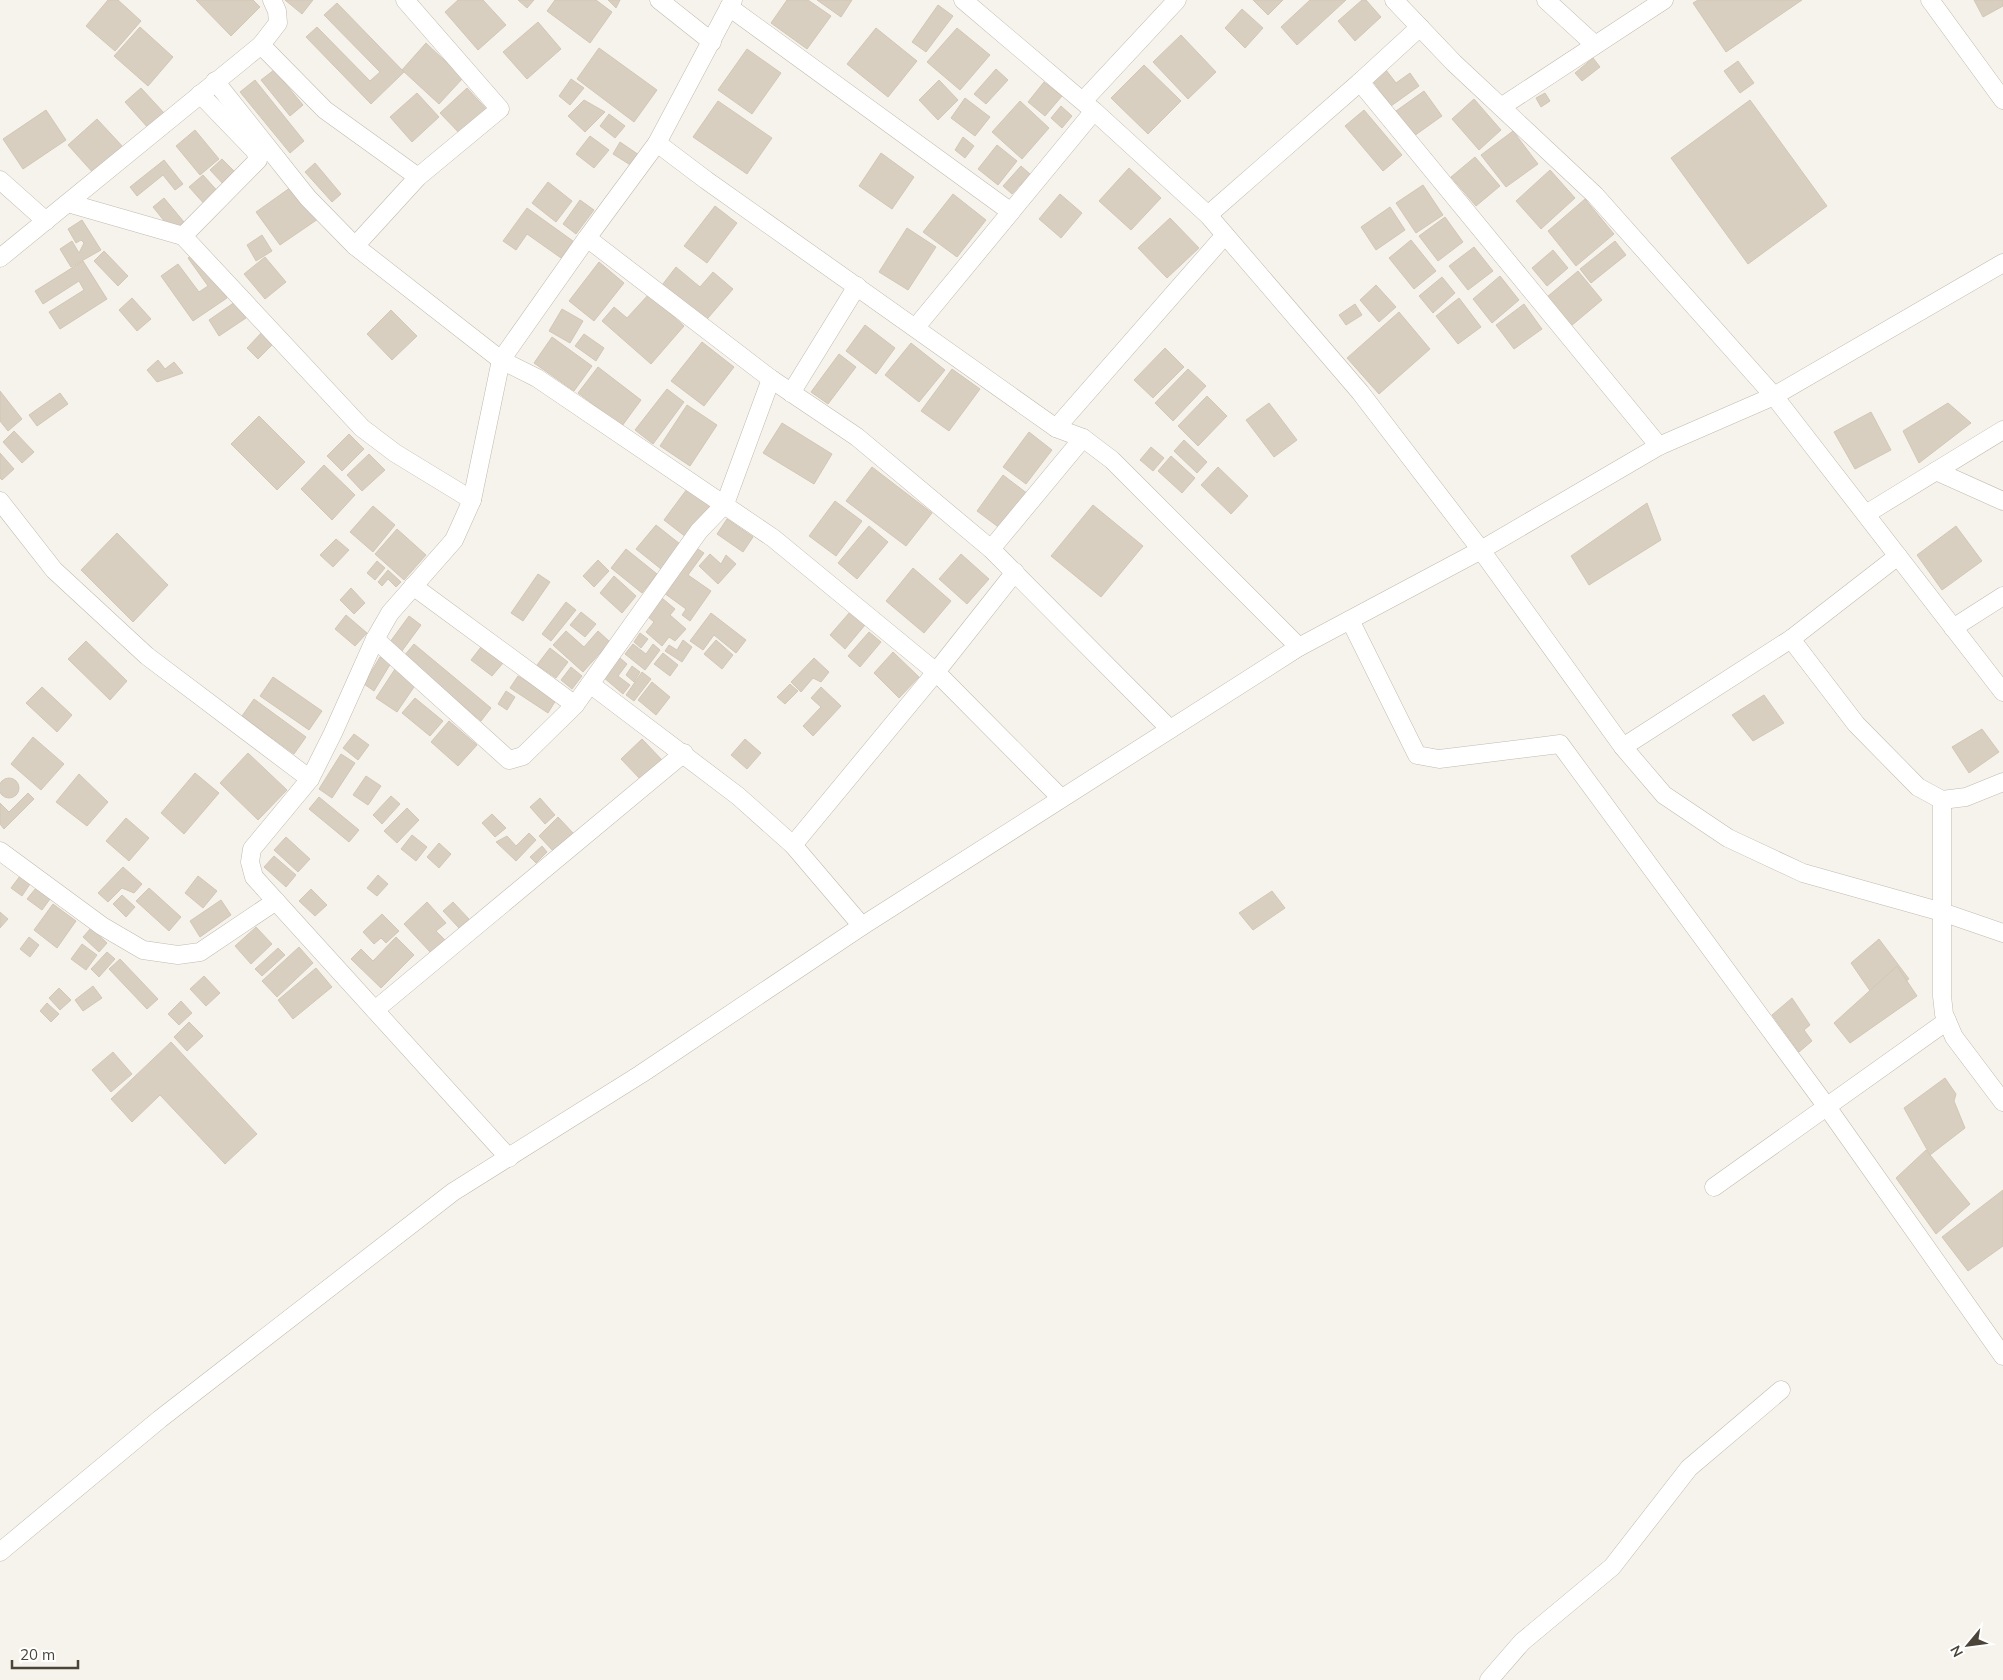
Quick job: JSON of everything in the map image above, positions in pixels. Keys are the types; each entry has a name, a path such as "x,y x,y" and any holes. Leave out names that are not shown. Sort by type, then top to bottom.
{"street":[{"path":"0,258 262,45 278,24 277,12 272,0"},
{"path":"355,246 418,176 500,109 405,0"},
{"path":"659,0 712,42"},
{"path":"963,0 1088,106 1208,215 1360,392 1481,550 1623,747 1664,795 1728,838 1803,873 1942,912 2003,933"},
{"path":"916,327 1011,212 1088,106 1177,0"},
{"path":"1394,0 1454,63 1595,194 1774,396 2003,692"},
{"path":"1546,0 1595,45"},
{"path":"1501,107 1664,0"},
{"path":"1930,0 2003,100"},
{"path":"509,1158 254,877 250,862 252,849 310,779 375,639 390,613 454,540 472,500 501,360 657,142 731,4 1011,212"},
{"path":"1208,215 1420,27"},
{"path":"262,45 325,110 418,176"},
{"path":"216,81 308,198 355,246 501,360 538,378 773,538 936,672 1062,798"},
{"path":"1360,82 1659,446"},
{"path":"184,236 258,160 255,151 200,94"},
{"path":"657,142 706,180 1056,428 1083,438 1112,460 1299,647"},
{"path":"0,180 46,221"},
{"path":"68,203 184,236 362,428 395,453 472,500"},
{"path":"1056,428 1225,235"},
{"path":"587,238 771,380 857,437 991,549 1170,729"},
{"path":"0,1552 160,1420 454,1192 641,1074 862,926 1299,647 1481,550 1659,446 1774,396 2003,263"},
{"path":"791,393 857,286"},
{"path":"375,639 508,760 523,756 575,705 699,531 724,504 771,380"},
{"path":"1866,514 2003,430"},
{"path":"991,549 1083,438"},
{"path":"1936,471 2003,502"},
{"path":"0,501 54,570 147,656 310,779"},
{"path":"1623,747 1791,639 1898,556"},
{"path":"793,845 936,672 1015,572"},
{"path":"414,586 575,705"},
{"path":"1953,628 2003,596"},
{"path":"1350,620 1417,755 1439,759 1560,744 1827,1107 2003,1356"},
{"path":"1791,639 1856,724 1918,786 1942,800 1966,797 2003,782"},
{"path":"590,684 684,753 738,796 793,845 862,926"},
{"path":"375,1010 684,753"},
{"path":"1942,800 1942,996 1944,1014 1954,1037 2003,1102"},
{"path":"0,851 102,926 143,950 178,955 200,952 276,901"},
{"path":"1714,1187 1947,1021"},
{"path":"1489,1680 1522,1642 1612,1567 1690,1468 1781,1390"}],"building":[{"path":"108,0 118,0 141,21 115,51 86,26"},
{"path":"196,0 253,0 260,7 231,36"},
{"path":"285,0 313,0 302,14"},
{"path":"458,0 483,0 506,25 478,50 445,12"},
{"path":"518,0 534,0 527,8"},
{"path":"555,0 596,0 612,12 590,43 547,11"},
{"path":"608,0 620,0 616,8"},
{"path":"787,0 808,0 831,16 807,49 771,23"},
{"path":"817,0 852,0 841,17"},
{"path":"1253,0 1283,0 1268,15"},
{"path":"1310,0 1346,0 1297,45 1281,27"},
{"path":"1362,0 1366,0 1381,17 1355,41 1338,21"},
{"path":"1698,0 1802,0 1726,52 1693,3"},
{"path":"1974,0 2003,0 2003,6 1983,17"},
{"path":"337,3 404,72 371,104 306,37 317,27 370,81 380,72 324,15"},
{"path":"938,5 953,16 926,52 912,42"},
{"path":"1242,9 1263,28 1245,48 1225,28"},
{"path":"538,22 561,49 527,79 503,52"},
{"path":"140,27 173,57 148,86 114,56"},
{"path":"876,28 917,61 888,97 847,64"},
{"path":"957,28 990,55 960,90 927,62"},
{"path":"1181,35 1216,72 1188,99 1153,62"},
{"path":"426,43 463,78 439,104 402,70"},
{"path":"599,48 657,90 634,122 577,79"},
{"path":"747,49 781,73 752,114 718,90"},
{"path":"1593,58 1600,67 1582,81 1575,73"},
{"path":"1738,61 1754,83 1740,93 1724,71"},
{"path":"1144,65 1181,101 1148,134 1111,98"},
{"path":"996,69 1008,80 986,104 974,94"},
{"path":"274,70 303,105 290,116 261,80"},
{"path":"1386,70 1396,83 1410,73 1419,86 1391,106 1372,80"},
{"path":"571,79 584,88 570,105 559,96"},
{"path":"255,80 304,141 290,153 240,92"},
{"path":"939,80 958,100 938,120 919,100"},
{"path":"1044,82 1062,96 1045,116 1028,102"},
{"path":"141,88 165,114 149,129 125,102"},
{"path":"467,88 490,113 464,138 440,113"},
{"path":"1424,91 1442,116 1414,136 1396,111"},
{"path":"417,93 439,117 412,142 390,117"},
{"path":"1545,93 1550,101 1541,107 1536,98"},
{"path":"965,98 990,117 975,136 951,118"},
{"path":"1474,99 1501,130 1479,150 1452,119"},
{"path":"584,100 605,112 585,132 568,116"},
{"path":"1750,100 1827,206 1748,264 1671,158"},
{"path":"718,101 772,138 747,174 693,137"},
{"path":"1020,101 1049,128 1022,159 992,132"},
{"path":"1061,106 1072,116 1062,128 1051,118"},
{"path":"46,110 66,140 23,169 3,139"},
{"path":"1364,110 1402,155 1383,171 1345,126"},
{"path":"609,114 625,126 615,138 600,126"},
{"path":"97,119 124,148 95,175 68,145"},
{"path":"195,130 219,159 200,175 176,146"},
{"path":"1513,131 1538,164 1506,187 1481,155"},
{"path":"590,136 609,150 594,168 576,154"},
{"path":"963,137 974,146 965,158 955,150"},
{"path":"620,142 639,155 632,166 613,154"},
{"path":"997,145 1017,161 998,185 978,169"},
{"path":"881,153 914,177 892,209 859,186"},
{"path":"1475,157 1500,186 1476,206 1451,177"},
{"path":"222,159 238,175 226,187 210,170"},
{"path":"164,160 183,184 175,190 163,175 137,196 130,187"},
{"path":"315,163 341,194 332,202 305,172"},
{"path":"1021,166 1030,174 1012,194 1003,186"},
{"path":"1129,168 1161,198 1131,230 1099,201"},
{"path":"1550,170 1575,198 1541,229 1516,201"},
{"path":"203,175 221,195 207,207 189,187"},
{"path":"548,182 572,201 556,222 532,203"},
{"path":"294,185 318,219 280,245 256,212"},
{"path":"1423,185 1443,215 1416,233 1396,203"},
{"path":"953,194 986,220 957,257 923,232"},
{"path":"1060,194 1082,213 1061,238 1039,219"},
{"path":"164,198 184,222 173,232 153,207"},
{"path":"1585,199 1614,234 1576,266 1548,231"},
{"path":"580,200 594,210 576,234 563,224"},
{"path":"715,206 737,223 707,263 684,246"},
{"path":"1390,207 1405,230 1376,250 1361,227"},
{"path":"527,208 573,241 561,258 527,234 516,250 503,241"},
{"path":"1445,217 1463,242 1438,261 1419,236"},
{"path":"1170,218 1199,248 1167,278 1138,248"},
{"path":"82,220 101,250 71,267 60,249 72,241 79,253 84,243 81,240 76,243 68,229"},
{"path":"907,228 936,247 908,290 879,272"},
{"path":"262,235 272,251 256,261 247,245"},
{"path":"1411,240 1436,271 1414,289 1389,258"},
{"path":"1615,241 1626,255 1591,283 1580,269"},
{"path":"1474,247 1493,271 1468,290 1449,266"},
{"path":"1553,250 1568,268 1547,286 1532,268"},
{"path":"104,251 128,276 118,286 94,261"},
{"path":"195,252 227,298 193,321 161,276 178,264 199,292 208,286 188,258"},
{"path":"265,257 286,282 265,299 244,274"},
{"path":"83,261 107,299 60,329 49,312 84,290 79,281 43,304 35,291"},
{"path":"599,262 624,283 594,321 569,301"},
{"path":"676,267 700,287 713,272 733,289 702,325 659,289"},
{"path":"1578,271 1602,300 1571,326 1547,297"},
{"path":"1500,276 1519,300 1492,323 1473,299"},
{"path":"1442,277 1455,293 1433,313 1419,296"},
{"path":"1376,285 1396,307 1379,322 1360,300"},
{"path":"649,294 684,326 651,364 602,321 614,307 627,318"},
{"path":"132,298 151,319 137,331 119,310"},
{"path":"1459,298 1481,327 1458,344 1436,316"},
{"path":"235,302 246,318 219,336 209,320"},
{"path":"1355,304 1362,315 1346,325 1339,315"},
{"path":"1524,304 1542,329 1514,349 1496,325"},
{"path":"562,309 583,321 570,343 549,331"},
{"path":"391,310 417,336 392,360 367,334"},
{"path":"1399,312 1430,349 1379,394 1347,358"},
{"path":"865,325 895,348 876,374 846,351"},
{"path":"264,330 276,341 258,359 247,348"},
{"path":"584,334 604,348 596,361 575,346"},
{"path":"552,337 592,366 574,391 534,363"},
{"path":"702,342 734,367 704,406 671,381"},
{"path":"911,343 945,370 919,402 885,375"},
{"path":"1165,348 1184,367 1153,398 1134,380"},
{"path":"839,354 856,367 828,404 811,392"},
{"path":"158,360 165,369 174,362 183,373 157,382 147,370"},
{"path":"598,367 641,400 622,426 578,393"},
{"path":"952,369 980,389 949,431 921,411"},
{"path":"1188,369 1206,386 1173,421 1155,403"},
{"path":"667,389 684,402 653,444 635,430"},
{"path":"0,391 22,419 8,431 0,421"},
{"path":"60,393 68,404 37,426 29,415"},
{"path":"1207,396 1227,416 1198,446 1178,426"},
{"path":"1269,403 1297,440 1274,457 1246,420"},
{"path":"1948,403 1971,423 1919,463 1903,431"},
{"path":"687,405 717,425 690,466 660,446"},
{"path":"1871,412 1891,450 1855,469 1834,432"},
{"path":"259,416 305,462 277,490 231,444"},
{"path":"782,423 832,454 814,484 763,453"},
{"path":"14,431 34,452 22,463 3,442"},
{"path":"1029,432 1052,450 1026,484 1003,467"},
{"path":"349,434 364,449 342,471 327,456"},
{"path":"1184,440 1207,462 1197,473 1174,451"},
{"path":"1151,447 1164,458 1153,471 1140,460"},
{"path":"0,453 14,469 2,480 0,478"},
{"path":"369,454 385,470 362,491 347,475"},
{"path":"1171,456 1195,478 1182,493 1158,471"},
{"path":"324,465 355,495 332,520 301,489"},
{"path":"872,467 932,513 906,546 846,501"},
{"path":"1218,467 1248,496 1231,514 1201,485"},
{"path":"1003,475 1028,494 1001,529 977,511"},
{"path":"687,489 710,506 686,537 664,520"},
{"path":"835,501 862,521 836,556 809,536"},
{"path":"1647,503 1661,540 1589,585 1571,556"},
{"path":"1093,505 1143,546 1101,597 1051,556"},
{"path":"373,506 395,525 373,552 350,532"},
{"path":"727,519 753,537 743,552 717,534"},
{"path":"656,525 680,544 661,569 636,549"},
{"path":"869,526 888,542 857,579 838,563"},
{"path":"1956,526 1982,561 1942,590 1917,555"},
{"path":"397,529 426,555 404,580 375,554"},
{"path":"117,533 168,585 133,622 81,570"},
{"path":"336,539 349,550 333,567 320,555"},
{"path":"695,547 704,553 688,575 711,591 690,621 682,615 686,609 664,593"},
{"path":"626,549 657,574 642,593 611,568"},
{"path":"710,554 721,564 726,555 736,564 718,584 699,566"},
{"path":"961,554 989,579 967,604 939,579"},
{"path":"598,560 609,571 594,587 583,576"},
{"path":"377,561 385,568 375,580 367,573"},
{"path":"913,568 951,601 924,633 886,601"},
{"path":"388,570 401,582 396,587 388,579 382,586 378,582"},
{"path":"538,574 550,582 523,621 511,613"},
{"path":"614,576 636,596 622,613 600,593"},
{"path":"351,588 365,603 354,614 340,600"},
{"path":"662,598 675,609 670,615 686,629 675,641 669,637 662,646 646,632 654,622 647,616"},
{"path":"566,602 576,610 551,641 542,634"},
{"path":"581,612 596,624 585,637 570,625"},
{"path":"850,612 865,625 845,649 830,635"},
{"path":"711,613 746,640 736,653 714,635 703,650 690,641"},
{"path":"346,615 367,633 355,646 335,629"},
{"path":"409,616 421,625 402,651 390,642"},
{"path":"566,631 584,647 598,631 610,642 583,672 553,645"},
{"path":"869,632 881,642 860,667 848,656"},
{"path":"640,633 648,639 641,648 634,642"},
{"path":"683,640 692,647 682,662 665,651 669,645 677,650"},
{"path":"716,640 733,655 722,669 704,654"},
{"path":"86,641 127,681 110,700 68,659"},
{"path":"414,644 491,708 481,721 404,656"},
{"path":"633,644 646,654 653,644 660,650 645,670 625,654"},
{"path":"481,647 503,663 492,676 471,660"},
{"path":"550,648 568,662 556,678 537,665"},
{"path":"893,652 919,677 899,698 874,673"},
{"path":"663,653 678,665 670,676 654,664"},
{"path":"380,657 391,663 374,691 364,684"},
{"path":"620,658 627,664 618,676 630,685 623,694 603,677"},
{"path":"814,658 829,672 821,682 813,678 801,692 791,682"},
{"path":"632,666 640,672 634,682 626,675"},
{"path":"571,667 582,676 572,689 561,680"},
{"path":"395,669 416,684 397,712 376,698"},
{"path":"642,672 651,679 634,701 626,695"},
{"path":"518,676 556,700 548,713 510,688"},
{"path":"273,677 322,711 309,730 260,696"},
{"path":"652,682 670,697 656,715 638,700"},
{"path":"790,684 798,691 785,704 777,697"},
{"path":"42,687 72,715 57,732 26,703"},
{"path":"821,687 841,706 813,736 803,726 821,707 811,698"},
{"path":"506,691 515,697 507,710 498,704"},
{"path":"1764,695 1784,723 1753,741 1732,715"},
{"path":"415,698 443,721 430,736 402,713"},
{"path":"254,699 306,737 294,754 242,716"},
{"path":"449,721 477,745 458,766 431,742"},
{"path":"1982,729 1999,752 1969,773 1952,747"},
{"path":"354,734 369,745 358,760 343,748"},
{"path":"33,737 64,764 41,790 11,764"},
{"path":"642,739 663,761 642,781 621,759"},
{"path":"745,739 761,753 747,769 731,755"},
{"path":"248,753 287,790 258,820 220,783"},
{"path":"341,754 355,763 332,798 319,789"},
{"path":"195,773 219,793 184,834 161,813"},
{"path":"79,774 108,802 87,826 56,802"},
{"path":"366,776 381,786 368,805 353,795"},
{"path":"9,778 16,781 19,788 16,795 9,798 2,795 -1,788 2,781"},
{"path":"28,793 34,799 4,829 0,824 0,803 9,812"},
{"path":"391,796 400,804 382,824 373,815"},
{"path":"319,797 359,830 349,842 309,809"},
{"path":"540,798 555,815 545,824 530,807"},
{"path":"407,808 419,820 397,843 384,831"},
{"path":"492,814 506,828 495,837 482,823"},
{"path":"558,817 574,834 555,853 539,836"},
{"path":"126,818 149,838 129,861 106,841"},
{"path":"529,833 536,840 516,861 496,842 507,836 516,846"},
{"path":"412,835 427,847 416,861 401,849"},
{"path":"286,837 310,859 298,872 274,850"},
{"path":"439,843 451,854 439,868 427,857"},
{"path":"542,846 547,852 536,863 530,857"},
{"path":"274,856 296,875 286,887 264,867"},
{"path":"123,867 142,884 134,893 122,888 108,902 98,893"},
{"path":"378,875 388,884 377,896 367,888"},
{"path":"20,876 30,884 22,896 11,888"},
{"path":"198,876 217,891 203,908 185,893"},
{"path":"36,888 50,899 42,910 27,899"},
{"path":"149,888 181,917 169,931 136,901"},
{"path":"311,889 327,905 315,916 299,901"},
{"path":"1272,891 1285,908 1253,930 1239,913"},
{"path":"122,895 135,907 126,917 113,904"},
{"path":"221,900 231,915 200,937 190,921"},
{"path":"427,902 446,923 436,931 445,940 431,953 404,924"},
{"path":"453,902 469,919 459,928 443,911"},
{"path":"53,904 76,921 57,948 34,930"},
{"path":"0,912 8,919 0,928"},
{"path":"382,914 399,931 386,943 381,938 374,944 363,932"},
{"path":"256,927 272,944 251,964 235,946"},
{"path":"91,928 107,943 99,952 83,937"},
{"path":"29,937 39,945 30,957 20,949"},
{"path":"396,937 414,955 381,988 351,959 361,949 373,961"},
{"path":"1879,939 1909,979 1877,1001 1851,963"},
{"path":"82,944 97,955 86,970 71,959"},
{"path":"299,947 313,963 277,997 262,981"},
{"path":"278,948 285,955 262,976 255,969"},
{"path":"107,952 115,959 99,977 91,969"},
{"path":"120,959 158,999 147,1009 109,969"},
{"path":"1897,966 1917,996 1850,1043 1834,1023"},
{"path":"316,968 332,987 293,1019 278,1000"},
{"path":"204,976 220,993 206,1006 190,989"},
{"path":"93,986 102,998 83,1011 75,1000"},
{"path":"59,988 71,1000 60,1010 49,998"},
{"path":"1792,998 1810,1025 1804,1030 1812,1041 1799,1052 1772,1015"},
{"path":"181,1001 192,1013 179,1025 168,1014"},
{"path":"47,1003 59,1014 51,1022 40,1011"},
{"path":"189,1022 203,1036 187,1051 174,1037"},
{"path":"171,1042 257,1134 225,1164 160,1095 132,1122 111,1099"},
{"path":"113,1052 132,1074 111,1092 92,1070"},
{"path":"1945,1078 1956,1094 1954,1101 1965,1128 1930,1155 1904,1108"},
{"path":"1926,1150 1970,1204 1936,1234 1896,1178"},
{"path":"2003,1190 2003,1246 1968,1271 1942,1237"}]}
